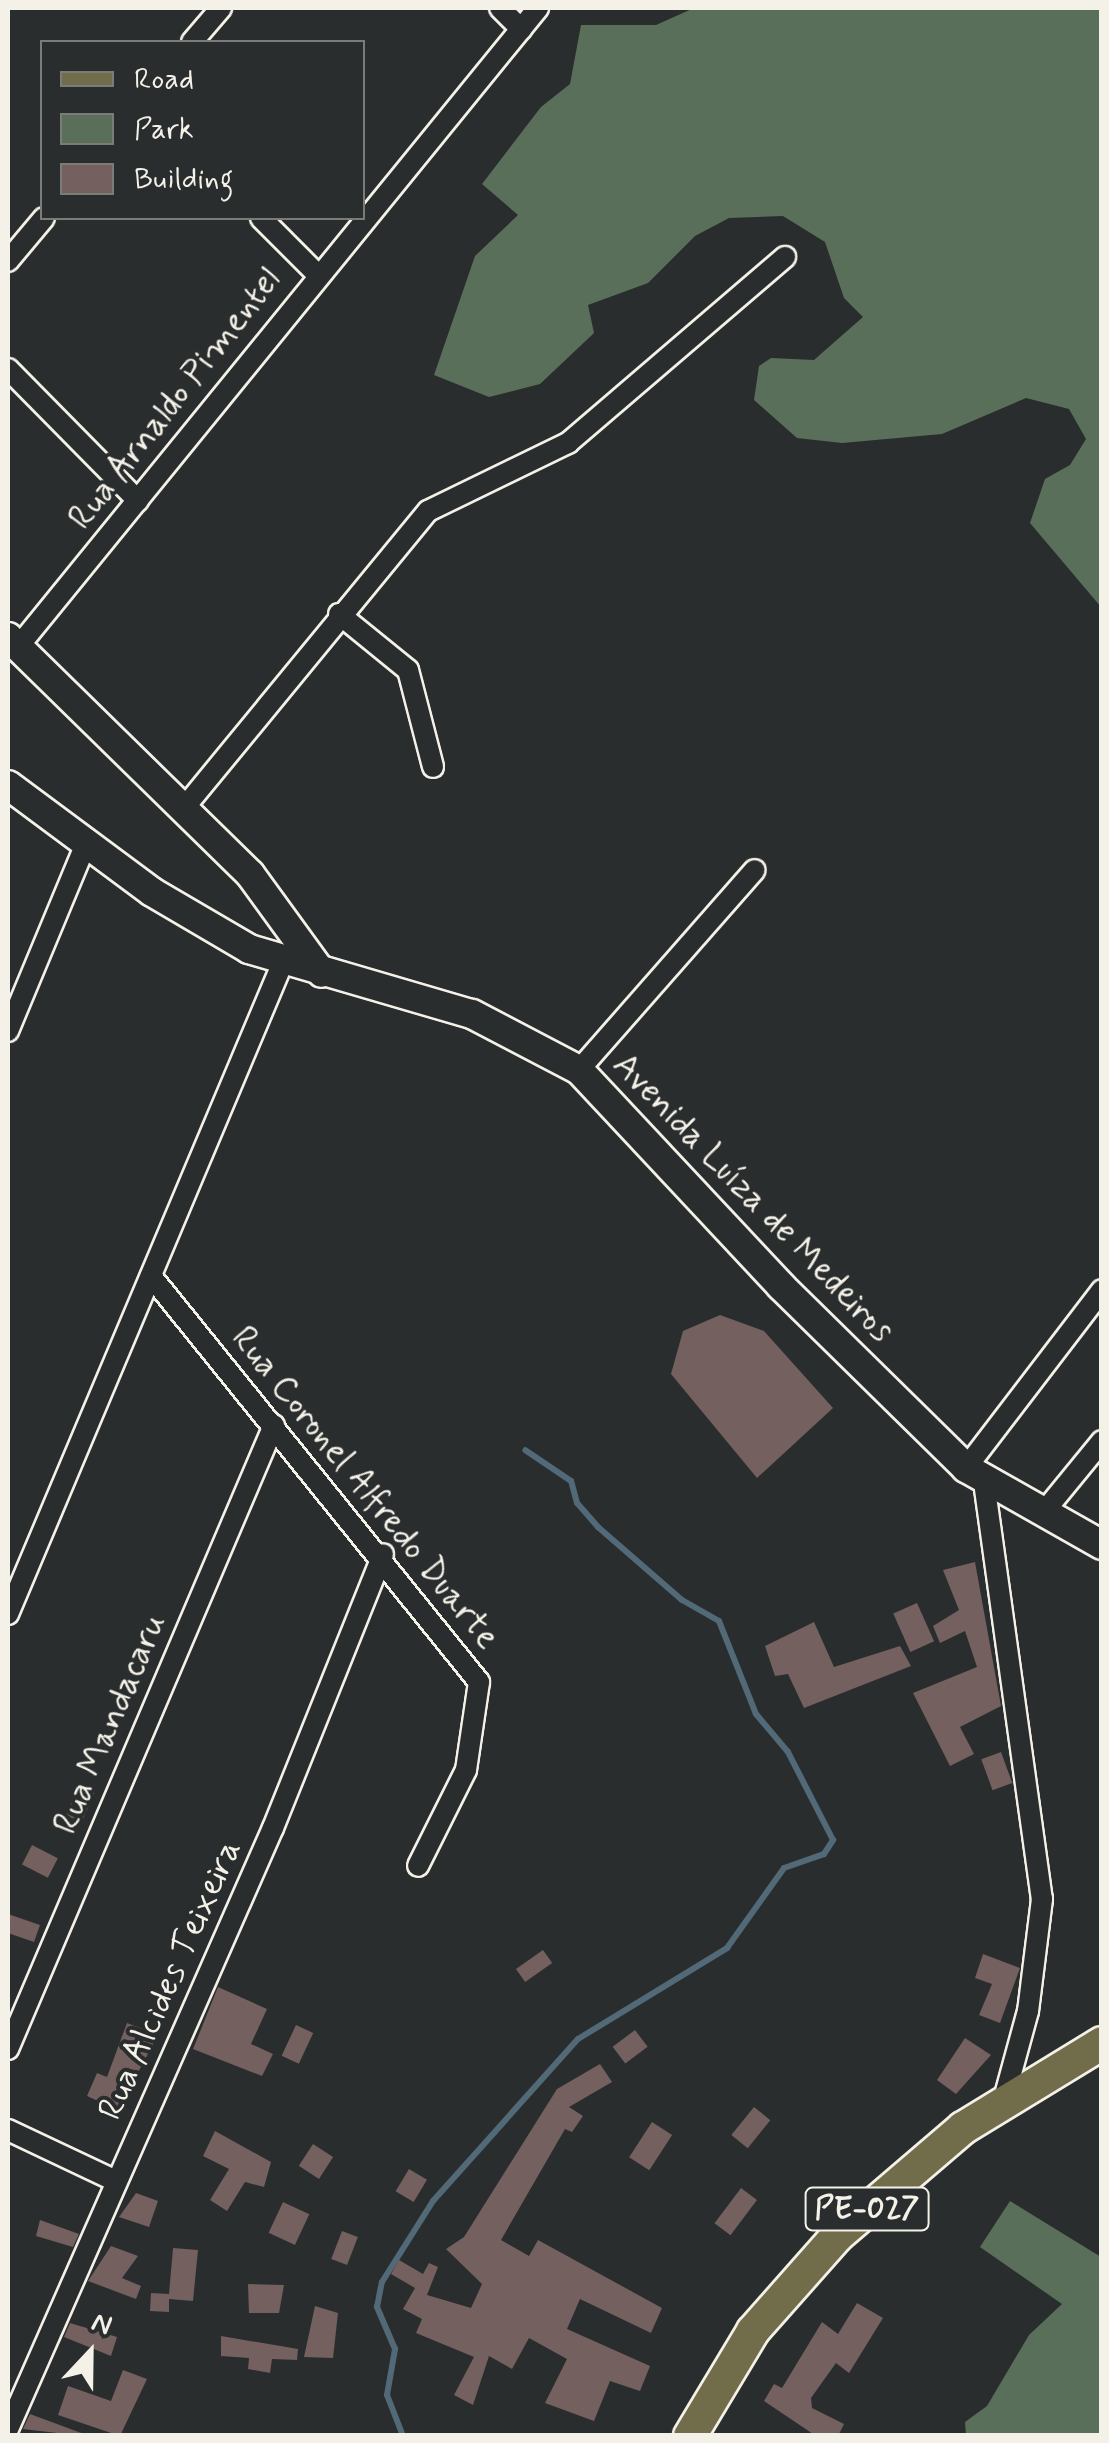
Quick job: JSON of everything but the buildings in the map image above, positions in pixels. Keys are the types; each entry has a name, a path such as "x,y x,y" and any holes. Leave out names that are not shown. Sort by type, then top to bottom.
{"main road":[{"name":"PE-027","path":"690,2436 789,2284 899,2180 1004,2099 1102,2043"}],"street":[{"path":"194,40 221,8"},
{"path":"500,8 521,29"},
{"name":"Rua Arnaldo Pimentel","path":"365,215 538,8"},
{"path":"8,261 42,220"},
{"path":"263,220 316,273"},
{"name":"Rua Arnaldo Pimentel","path":"13,642 138,500 361,220"},
{"path":"184,808 339,614 428,512 568,443 785,257"},
{"path":"8,368 138,500"},
{"path":"339,614 414,680 432,767"},
{"path":"13,642 250,874 322,973"},
{"name":"Avenida Luíza de Medeiros","path":"8,785 85,846 212,930 283,962 472,1014 578,1070 793,1299 975,1475 1102,1545"},
{"path":"8,1030 85,846"},
{"path":"578,1070 755,870"},
{"path":"8,1614 283,962"},
{"name":"Rua Coronel Alfredo Duarte","path":"151,1276 383,1554 479,1682 466,1770 418,1866"},
{"path":"1004,2099 1028,2011 1042,1899 975,1475 1102,1290"},
{"name":"Rua Mandacaru","path":"8,2049 274,1425"},
{"path":"1043,1513 1102,1440"},
{"name":"Rua Alcides Teixeira","path":"8,2429 383,1554"},
{"path":"8,2130 116,2181"}],"green space":[{"path":"694,8 1101,8 1101,607 1030,523 1045,479 1070,465 1086,439 1069,409 1026,398 942,434 842,443 797,438 754,400 759,366 771,358 814,360 863,317 844,298 825,242 783,216 729,218 695,236 648,283 588,305 594,333 540,384 489,397 434,375 475,256 518,215 482,184 541,107 570,84 581,25 656,25"},
{"path":"1010,2201 1101,2257 1101,2435 966,2435 965,2422 987,2406 1029,2335 1062,2304 980,2247"}],"waterway":[{"path":"403,2436 387,2395 395,2349 377,2307 382,2282 433,2201 578,2039 727,1948 784,1868 824,1854 833,1840 788,1752 756,1714 719,1621 682,1600 598,1527 577,1503 571,1481 525,1450"}]}
